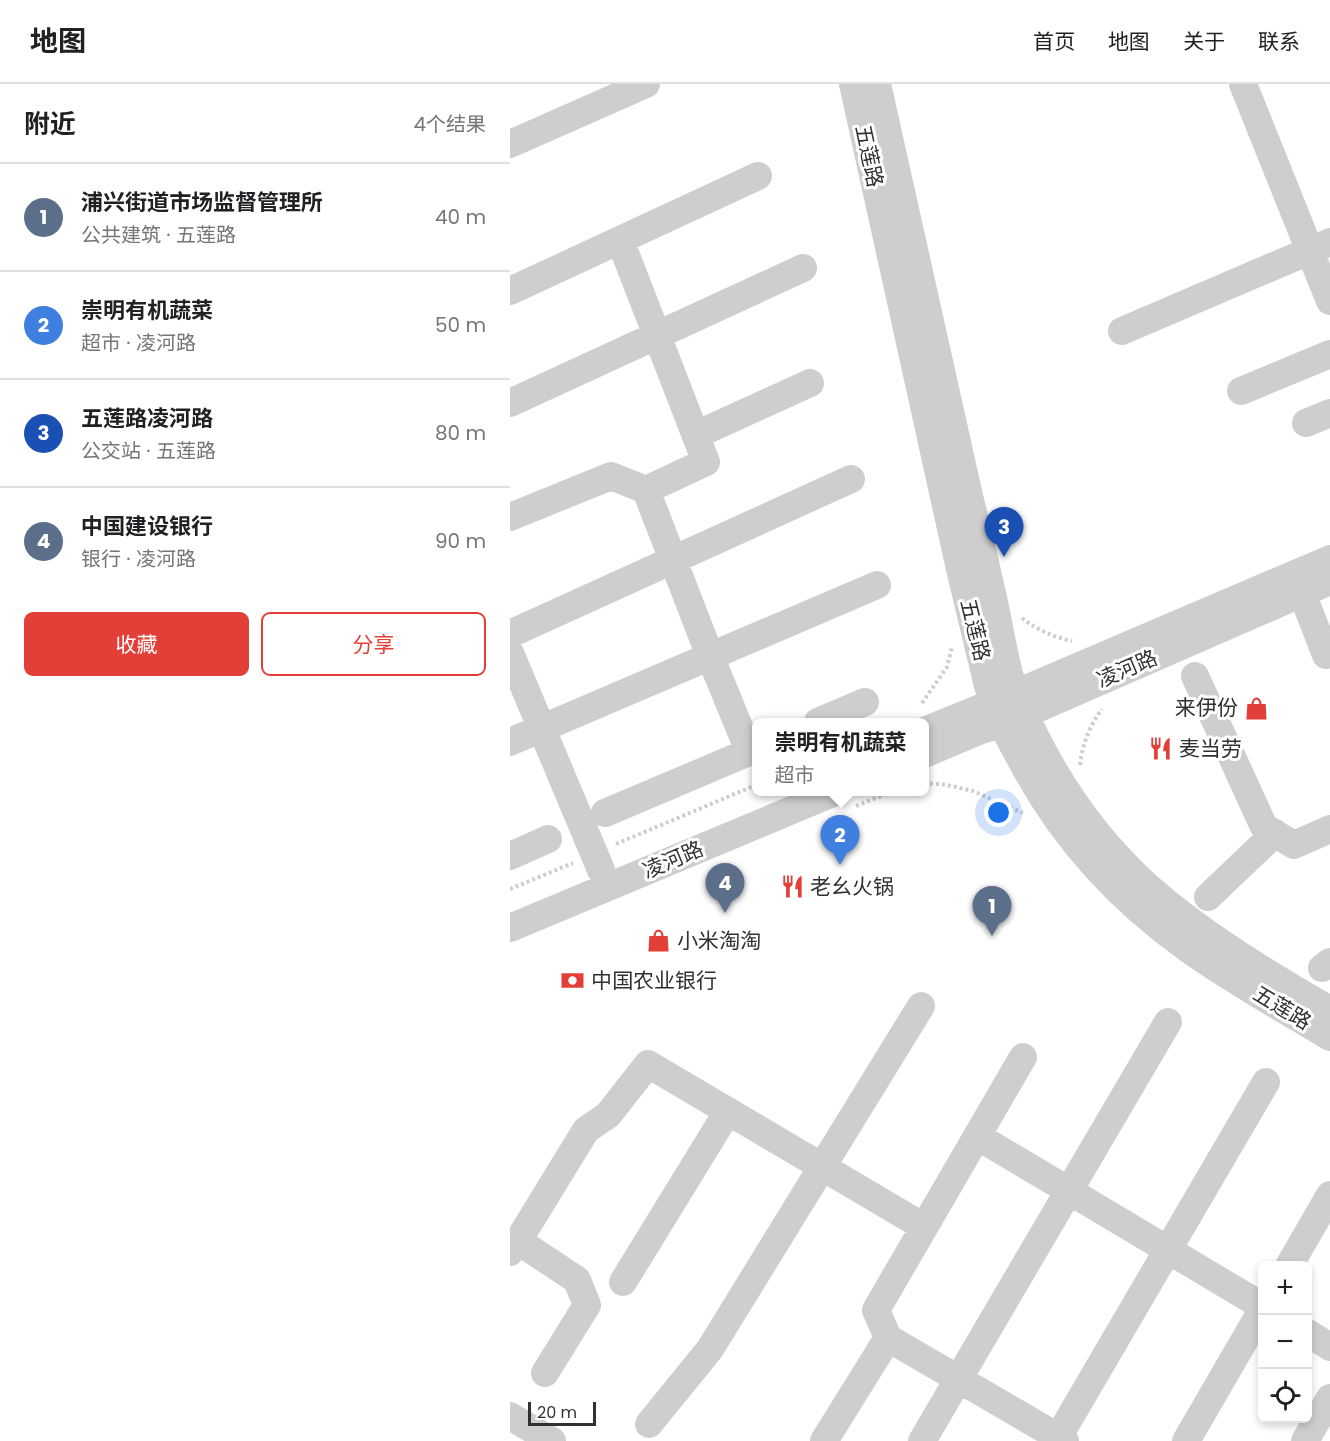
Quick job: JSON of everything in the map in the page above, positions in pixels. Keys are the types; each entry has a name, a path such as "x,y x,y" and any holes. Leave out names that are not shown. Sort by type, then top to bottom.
{"street":[{"path":"510,144 646,84"},
{"name":"五莲路","path":"853,84 960,569 1038,792 1081,850 1130,902 1185,947 1216,968 1330,1037"},
{"name":"五莲路","path":"877,84 984,554 1006,659 1009,708 1099,835 1146,884 1219,941 1330,1010"},
{"path":"1244,84 1320,247 1330,301"},
{"path":"510,291 758,176"},
{"path":"510,517 611,476 646,490 706,462 620,240"},
{"path":"1122,331 1320,247"},
{"path":"510,403 803,268"},
{"path":"1241,391 1330,354"},
{"path":"696,435 810,383"},
{"path":"510,634 852,479"},
{"path":"646,490 710,656 752,748"},
{"name":"凌河路","path":"929,752 981,730 1009,708 1330,559"},
{"name":"凌河路","path":"929,720 1009,708 1330,581"},
{"path":"510,742 877,585"},
{"path":"1302,593 1325,643"},
{"path":"510,654 597,862"},
{"path":"1195,676 1264,827 1294,845 1330,829"},
{"path":"829,718 865,702"},
{"path":"605,813 752,750"},
{"name":"凌河路","path":"510,909 597,862 773,796"},
{"name":"凌河路","path":"510,928 825,796"},
{"path":"1208,897 1275,833"},
{"path":"510,856 548,839"},
{"path":"650,1424 710,1349 921,1006"},
{"path":"922,1441 1168,1022"},
{"path":"1023,1058 876,1310 888,1338 1060,1440 1266,1082"},
{"path":"545,1373 587,1305 577,1280 514,1247 586,1130 608,1115 648,1064 924,1227"},
{"path":"624,1282 728,1111"},
{"path":"977,1136 1258,1305"},
{"path":"1292,1261 1330,1195"},
{"path":"1186,1441 1259,1315"},
{"path":"1312,1336 1330,1347"},
{"path":"824,1441 888,1338"},
{"path":"1305,1441 1330,1398"},
{"path":"510,1416 552,1441"}],"path":[{"path":"1020,624 1018,615 1033,627 1048,634 1079,642"},
{"path":"922,718 947,667 954,641"},
{"path":"1080,769 1082,752 1102,708"},
{"path":"929,783 973,791 1028,816"},
{"path":"510,890 597,862 752,787"}],"place":[{"name":"五莲路凌河路","path":"1004,557"},
{"name":"来伊份","path":"1256,708"},
{"name":"麦当劳","path":"1161,749"},
{"name":"崇明有机蔬菜","path":"840,865"},
{"name":"老幺火锅","path":"792,887"},
{"name":"中国建设银行","path":"725,913"},
{"name":"浦兴街道市场监督管理所","path":"992,936"},
{"name":"小米淘淘","path":"659,941"},
{"name":"中国农业银行","path":"573,981"}]}
